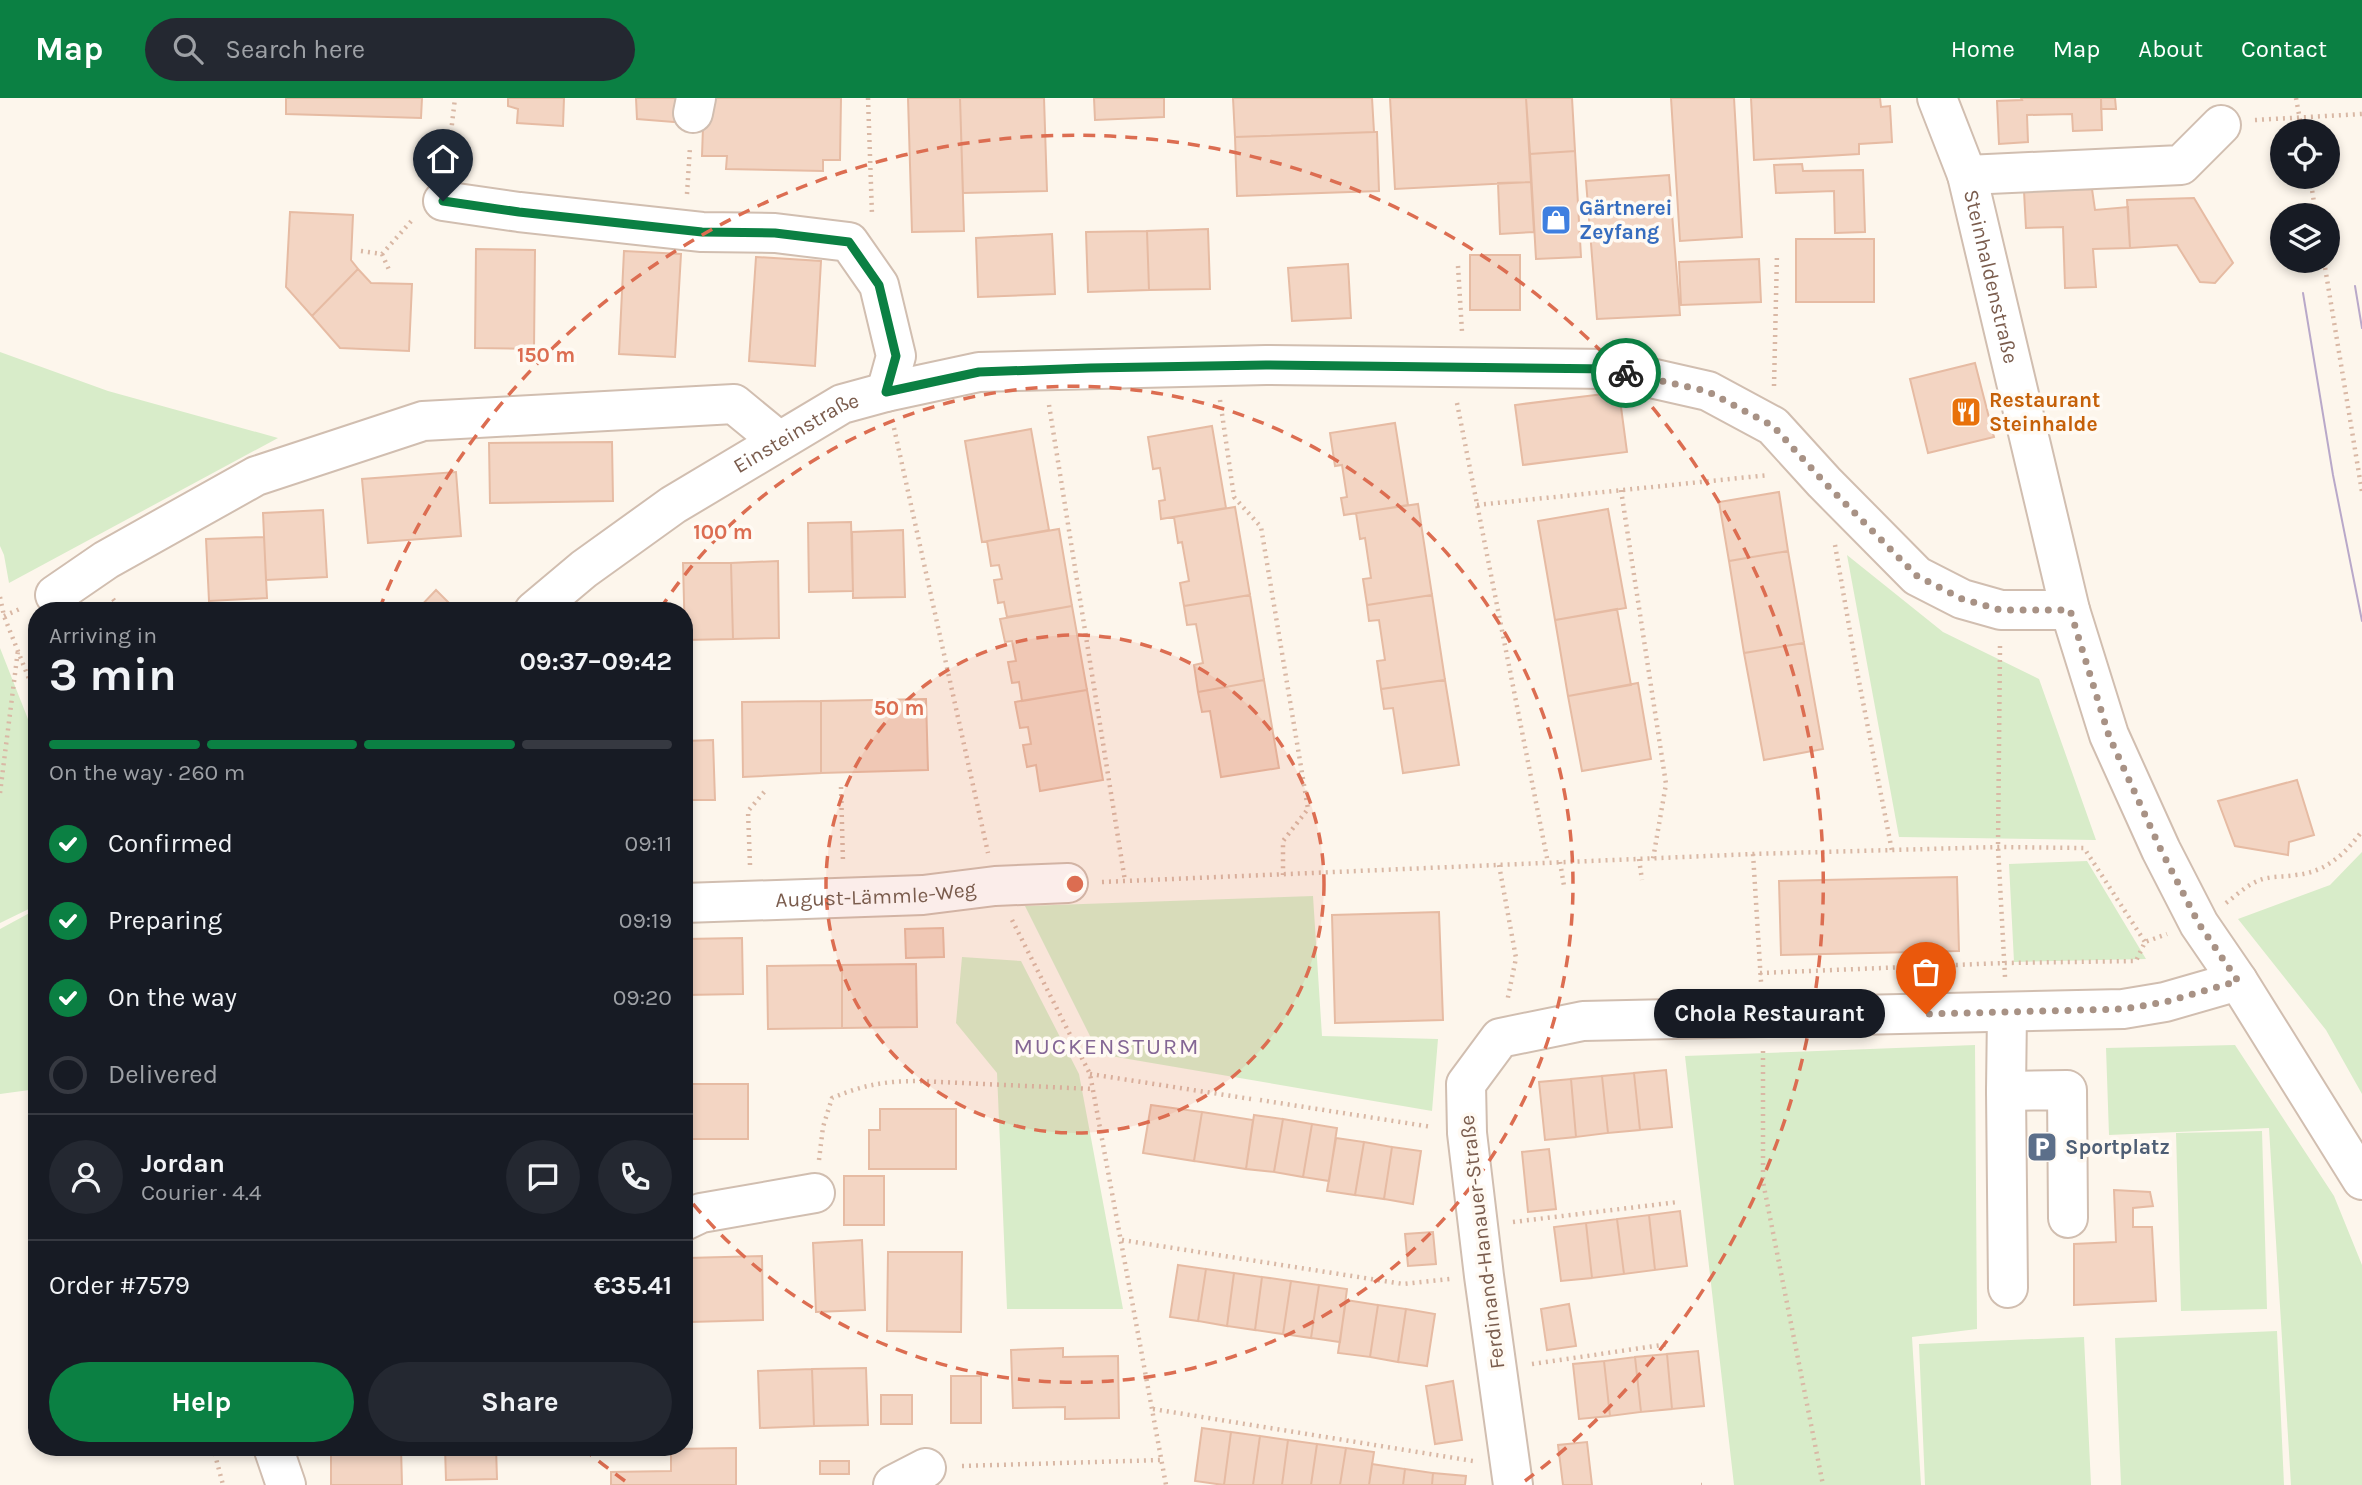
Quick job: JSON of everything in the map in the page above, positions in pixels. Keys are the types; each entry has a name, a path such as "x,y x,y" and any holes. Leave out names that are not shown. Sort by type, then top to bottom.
{"street":[{"name":"Steinhaldenstraße","path":"1937,98 1967,175 2070,610 2109,736 2161,850 2199,924 2238,981 2362,1180"},
{"path":"1967,175 2182,165 2221,125"},
{"path":"430,207 519,212 684,229 775,233 849,242 879,285 896,356 886,392"},
{"name":"Einsteinstraße","path":"545,602 584,569 673,505 842,404 979,372 1215,366 1611,369 1707,391 1773,426 1917,576 1962,599 2001,610 2070,610"},
{"path":"55,595 106,560 256,475 423,421 734,404 779,441"},
{"name":"August-Lämmle-Weg","path":"693,904 923,895 995,886 1068,883"},
{"path":"1500,1038 1583,1021 2123,1009 2165,1002 2238,981"},
{"path":"2007,1012 2008,1287"},
{"name":"Ferdinand-Hanauer-Straße","path":"1500,1038 1466,1084 1467,1133 1483,1276 1511,1476"},
{"path":"2006,1091 2067,1090 2068,1218"},
{"path":"693,1217 701,1213 815,1193"},
{"path":"275,1456 286,1485"},
{"path":"892,1485 926,1468"}],"path":[{"path":"382,254 430,207 455,98"},
{"path":"849,242 872,217 868,98"},
{"path":"2296,98 2300,118"},
{"path":"684,229 694,106"},
{"path":"2221,125 2362,114"},
{"path":"361,251 382,254"},
{"path":"1773,426 1777,253"},
{"path":"382,254 390,272"},
{"path":"1458,265 1457,368 1477,505 1548,863"},
{"path":"2326,273 2362,492"},
{"path":"1215,366 1234,497 1261,527 1308,809 1283,841 1283,875"},
{"path":"1043,370 1125,881"},
{"path":"886,392 995,886 1090,1074 1166,1485"},
{"path":"1477,505 1814,470"},
{"path":"1621,490 1666,784 1653,859"},
{"path":"1833,535 1892,851"},
{"path":"0,597 2,613 28,676"},
{"path":"2001,610 1998,847 2007,1012"},
{"path":"0,793 18,650"},
{"path":"841,787 845,898"},
{"path":"751,901 748,811 765,792"},
{"path":"1760,973 2004,963 2136,961 2145,942 2199,924 2243,890 2261,880 2315,871 2335,861 2347,851 2362,831"},
{"path":"1068,883 1753,854 1998,847 2084,848 2145,942"},
{"path":"1753,854 1763,1018 1763,1182 1823,1485"},
{"path":"1639,859 1642,880"},
{"path":"1560,862 1564,886"},
{"path":"1499,865 1517,958 1500,1038"},
{"path":"1090,1074 1251,1099"},
{"path":"815,1193 822,1127 832,1098 862,1086 890,1081 918,1081 1093,1088"},
{"path":"1260,1100 1467,1133"},
{"path":"1478,1227 1678,1202"},
{"path":"1122,1240 1403,1284 1483,1276"},
{"path":"1497,1370 1669,1344"},
{"path":"1153,1409 1511,1476"},
{"path":"216,1456 223,1485"},
{"path":"926,1468 1162,1460"}],"green space":[{"path":"0,352 108,391 278,438 9,583 0,546"},
{"path":"1847,555 1943,632 2039,679 2096,840 1899,837"},
{"path":"0,648 28,719 28,909 0,923"},
{"path":"2362,852 2362,1094 2326,1030 2238,919 2330,885"},
{"path":"2087,861 2146,959 2014,962 2009,864"},
{"path":"1313,896 1322,1036 1438,1039 1432,1111 1099,1054 1025,906"},
{"path":"28,914 28,1090 0,1094 0,929"},
{"path":"962,957 1021,961 1079,1074 1123,1309 1007,1309 997,1073 956,1023"},
{"path":"1975,1045 1977,1329 1912,1337 1921,1485 1734,1485 1685,1056"},
{"path":"2235,1045 2334,1196 2362,1265 2362,1485 2291,1485 2269,1128 2109,1135 2106,1048"},
{"path":"2262,1131 2267,1309 2181,1311 2176,1133"},
{"path":"2277,1331 2284,1485 2121,1485 2115,1338"},
{"path":"2084,1337 2091,1485 1925,1485 1919,1344"}],"building":[{"path":"286,98 422,98 421,118 286,114"},
{"path":"508,98 564,98 563,126 517,123 518,109 508,106"},
{"path":"636,98 690,98 686,123 637,119"},
{"path":"704,98 841,98 840,160 823,160 823,171 726,169 727,156 702,156"},
{"path":"908,98 960,98 964,231 912,232"},
{"path":"960,98 1044,98 1047,191 963,193"},
{"path":"1094,98 1164,98 1164,117 1095,120"},
{"path":"1233,98 1372,98 1374,132 1235,137"},
{"path":"1390,98 1526,98 1531,182 1395,189"},
{"path":"1526,98 1572,98 1575,151 1530,154"},
{"path":"1671,98 1734,98 1742,237 1680,241"},
{"path":"1751,98 1880,98 1881,107 1890,106 1892,142 1859,144 1859,154 1754,160"},
{"path":"2021,98 2101,98 2102,130 2073,131 2072,114 2027,115 2028,142 1999,144 1997,101 2022,100"},
{"path":"2101,98 2115,98 2116,109 2101,109"},
{"path":"1377,132 1379,191 1237,196 1235,137"},
{"path":"1575,151 1581,257 1536,259 1530,154"},
{"path":"1802,164 1803,171 1863,170 1865,232 1835,233 1834,191 1776,193 1774,165"},
{"path":"1669,175 1680,315 1597,319 1586,181"},
{"path":"1531,182 1534,232 1500,234 1498,183"},
{"path":"2092,189 2095,210 2128,207 2130,248 2093,249 2096,287 2065,288 2063,227 2026,228 2024,191"},
{"path":"2194,198 2233,263 2215,283 2200,282 2177,245 2130,248 2127,200"},
{"path":"290,212 353,215 351,260 358,269 312,316 286,287"},
{"path":"1208,229 1210,289 1149,290 1147,231"},
{"path":"1147,231 1149,290 1088,292 1086,232"},
{"path":"1052,234 1055,294 978,297 976,238"},
{"path":"1796,239 1874,239 1874,302 1796,302"},
{"path":"476,249 535,250 534,349 475,348"},
{"path":"624,251 681,254 675,357 619,354"},
{"path":"1470,255 1520,255 1520,310 1470,310"},
{"path":"756,257 821,261 815,366 749,361"},
{"path":"1759,259 1761,302 1681,305 1679,262"},
{"path":"1348,264 1351,318 1292,321 1288,268"},
{"path":"358,269 371,283 412,284 409,351 340,348 312,316"},
{"path":"1975,363 1994,437 1928,453 1910,379"},
{"path":"1619,392 1627,452 1523,465 1515,405"},
{"path":"1395,423 1408,505 1344,515 1341,498 1347,497 1342,465 1335,466 1330,433"},
{"path":"1212,426 1226,508 1161,519 1159,501 1165,500 1160,468 1153,469 1148,437"},
{"path":"1031,429 1049,530 982,542 965,441"},
{"path":"612,442 613,501 490,503 489,443"},
{"path":"456,472 461,536 368,543 362,479"},
{"path":"1779,492 1788,551 1729,561 1719,502"},
{"path":"1418,504 1432,595 1367,605 1363,579 1371,578 1365,538 1360,539 1356,513"},
{"path":"1235,507 1250,595 1184,606 1180,583 1189,581 1174,517"},
{"path":"1608,509 1626,608 1555,620 1538,521"},
{"path":"323,510 327,577 266,580 263,513"},
{"path":"851,522 853,591 809,592 808,523"},
{"path":"1059,529 1072,606 1007,617 1004,602 998,603 994,580 1002,579 999,565 991,566 987,541"},
{"path":"903,530 905,597 853,598 852,532"},
{"path":"264,537 267,598 209,601 206,539"},
{"path":"1788,551 1804,643 1744,653 1729,561"},
{"path":"778,561 779,638 733,639 731,563"},
{"path":"683,563 731,563 733,639 693,640 693,602 684,602"},
{"path":"436,590 448,602 425,602"},
{"path":"1250,595 1264,680 1198,692 1194,665 1203,663 1196,624 1187,625 1184,606"},
{"path":"1432,595 1445,680 1381,689 1377,661 1385,660 1379,620 1369,621 1367,605"},
{"path":"1072,606 1087,690 1022,701 1019,682 1012,683 1008,662 1016,661 1012,641 1005,642 1000,619"},
{"path":"1617,609 1631,685 1568,696 1555,620"},
{"path":"1804,643 1823,749 1764,760 1744,653"},
{"path":"1264,680 1279,768 1221,777 1210,711 1202,712 1198,692"},
{"path":"1445,680 1459,765 1403,773 1393,708 1384,709 1381,689"},
{"path":"1638,683 1651,759 1582,771 1568,696"},
{"path":"1087,690 1103,780 1040,791 1036,765 1027,767 1023,745 1031,744 1028,727 1020,728 1015,702"},
{"path":"926,699 928,770 821,773 821,701"},
{"path":"821,701 821,773 743,777 742,702"},
{"path":"713,740 715,800 693,800 693,741"},
{"path":"2297,780 2314,835 2289,842 2288,855 2235,846 2218,801"},
{"path":"1957,877 1959,951 1781,955 1779,881"},
{"path":"1439,912 1443,1020 1335,1023 1332,915"},
{"path":"943,928 944,957 906,958 905,929"},
{"path":"742,938 743,994 693,995 693,939"},
{"path":"916,964 917,1027 842,1028 842,965"},
{"path":"842,965 842,1028 768,1029 767,966"},
{"path":"1666,1070 1672,1127 1640,1130 1634,1073"},
{"path":"1634,1073 1640,1130 1608,1133 1602,1076"},
{"path":"1602,1076 1608,1133 1576,1137 1571,1079"},
{"path":"1571,1079 1576,1137 1545,1140 1539,1082"},
{"path":"693,1084 748,1084 748,1139 693,1139"},
{"path":"1151,1105 1202,1112 1194,1161 1143,1153"},
{"path":"880,1109 956,1109 956,1169 869,1169 869,1130 880,1130"},
{"path":"1202,1112 1253,1120 1246,1169 1194,1161"},
{"path":"1254,1115 1283,1119 1274,1172 1246,1169"},
{"path":"1283,1119 1312,1124 1303,1177 1274,1172"},
{"path":"1312,1124 1337,1128 1329,1181 1303,1177"},
{"path":"1336,1138 1364,1142 1355,1195 1327,1191"},
{"path":"1364,1142 1392,1147 1384,1199 1355,1195"},
{"path":"1392,1147 1421,1151 1413,1204 1384,1199"},
{"path":"1549,1149 1556,1209 1528,1212 1522,1152"},
{"path":"844,1176 884,1176 884,1225 844,1225"},
{"path":"2114,1190 2150,1192 2153,1206 2133,1208 2133,1227 2152,1227 2156,1301 2074,1305 2074,1244 2116,1242"},
{"path":"1680,1211 1687,1266 1655,1270 1649,1215"},
{"path":"1649,1215 1655,1270 1624,1274 1617,1219"},
{"path":"1617,1219 1624,1274 1592,1278 1586,1223"},
{"path":"1586,1223 1592,1278 1561,1281 1554,1227"},
{"path":"1433,1232 1436,1264 1408,1266 1405,1234"},
{"path":"862,1240 865,1310 816,1312 813,1243"},
{"path":"888,1252 962,1252 961,1332 887,1331"},
{"path":"762,1256 763,1320 693,1322 693,1258"},
{"path":"1178,1265 1206,1269 1198,1321 1170,1317"},
{"path":"1206,1269 1234,1273 1227,1326 1198,1321"},
{"path":"1234,1273 1262,1277 1255,1330 1227,1326"},
{"path":"1262,1277 1291,1281 1283,1334 1255,1330"},
{"path":"1291,1281 1319,1285 1311,1338 1283,1334"},
{"path":"1319,1285 1347,1289 1340,1342 1311,1338"},
{"path":"1346,1300 1378,1305 1370,1357 1338,1353"},
{"path":"1569,1304 1576,1346 1547,1350 1541,1309"},
{"path":"1378,1305 1406,1309 1398,1362 1370,1357"},
{"path":"1406,1309 1435,1314 1427,1366 1398,1362"},
{"path":"1063,1348 1063,1357 1118,1356 1119,1418 1065,1419 1065,1407 1013,1408 1011,1350"},
{"path":"1698,1351 1704,1406 1672,1409 1667,1354"},
{"path":"1667,1354 1672,1409 1641,1412 1635,1357"},
{"path":"1635,1357 1641,1412 1610,1416 1604,1361"},
{"path":"1604,1361 1610,1416 1579,1419 1573,1364"},
{"path":"866,1368 868,1425 814,1426 812,1369"},
{"path":"812,1369 814,1426 760,1428 758,1371"},
{"path":"951,1376 981,1376 981,1423 951,1423"},
{"path":"1453,1381 1462,1440 1435,1444 1426,1386"},
{"path":"881,1395 912,1395 912,1424 881,1424"},
{"path":"1202,1428 1231,1432 1224,1485 1195,1481"},
{"path":"1231,1432 1260,1436 1253,1485 1224,1485"},
{"path":"1260,1436 1288,1440 1282,1485 1253,1485"},
{"path":"1288,1440 1317,1444 1311,1485 1282,1485"},
{"path":"1587,1442 1592,1485 1563,1485 1558,1445"},
{"path":"1317,1444 1346,1448 1340,1485 1311,1485"},
{"path":"736,1448 736,1485 611,1485 611,1472 671,1471 671,1456 693,1456 693,1449"},
{"path":"1346,1448 1374,1452 1369,1485 1340,1485"},
{"path":"331,1456 401,1456 402,1485 331,1485"},
{"path":"445,1456 496,1456 497,1479 446,1480"},
{"path":"820,1461 849,1461 849,1474 820,1474"},
{"path":"1372,1464 1405,1469 1403,1485 1369,1485"},
{"path":"1405,1469 1433,1473 1432,1485 1403,1485"},
{"path":"1433,1473 1466,1476 1465,1485 1432,1485"}],"tram line":[{"path":"2355,286 2362,328"},
{"path":"2303,293 2333,475 2362,621"}],"way so far":[{"path":"1626,373 1707,391 1773,426 1917,576 1962,599 2001,610 2070,610 2109,736 2161,850 2199,924 2238,981 2165,1002 2123,1009 1926,1014"}],"place":[{"name":"Gärtnerei Zeyfang","path":"1556,220"},
{"name":"Restaurant Steinhalde","path":"1966,412"},
{"name":"Chola Restaurant","path":"1926,1014"},
{"name":"Sportplatz","path":"2042,1147"}],"district":[{"name":"MUCKENSTURM","path":"1107,1046"}],"route":[{"path":"443,201 702,232 775,233 849,242 879,285 896,356 886,392 979,372 1090,368 1266,365 1611,369 1626,373"}]}
